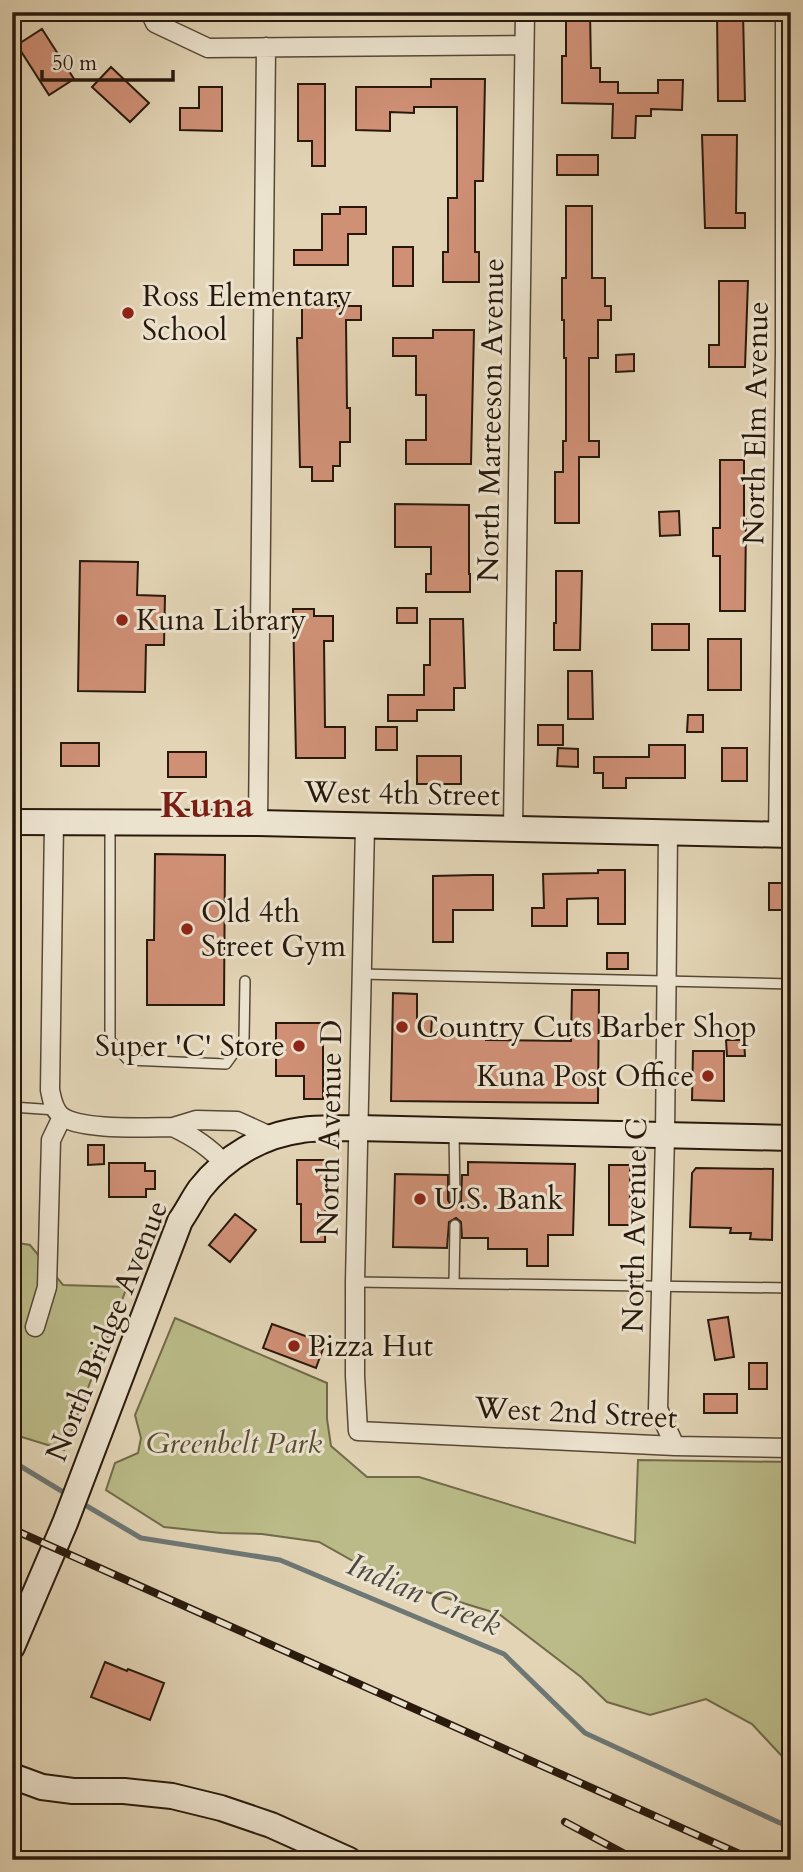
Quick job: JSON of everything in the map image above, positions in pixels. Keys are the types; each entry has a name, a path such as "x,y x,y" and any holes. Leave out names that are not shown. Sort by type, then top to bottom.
{"main road":[{"name":"West 4th Street","path":"12,822 258,823 784,835"},
{"name":"North Bridge Avenue","path":"13,1641 65,1523 180,1221 201,1188 246,1148 270,1136 303,1129 357,1128 791,1138"},
{"path":"12,1776 42,1787 172,1796 221,1808 271,1825 349,1860"}],"street":[{"path":"150,12 155,23 208,48 524,45"},
{"name":"North Marteeson Avenue","path":"513,828 524,12"},
{"name":"North Elm Avenue","path":"784,835 788,352 785,12"},
{"path":"258,823 266,47"},
{"path":"35,1327 47,1287 51,1140 59,1113 50,1090 54,823"},
{"name":"North Avenue D","path":"358,1431 355,1282 365,826"},
{"name":"North Avenue C","path":"667,833 665,1136 658,1409 675,1446"},
{"path":"59,1113 76,1123 93,1125 173,1127 196,1120 237,1121 270,1136"},
{"path":"173,1127 210,1148 225,1164"},
{"name":"West 2nd Street","path":"358,1431 675,1446 791,1448"}],"lane":[{"path":"110,823 110,1040 128,1060 226,1064 244,1039 245,981"},
{"path":"361,974 791,984"},
{"path":"12,1107 59,1113"},
{"path":"454,1131 455,1199"},
{"path":"454,1283 455,1225"},
{"path":"355,1282 791,1288"}],"green space":[{"name":"Greenbelt Park","path":"12,1242 30,1245 63,1285 127,1287 64,1450 12,1434"},
{"name":"Greenbelt Park","path":"175,1318 327,1383 327,1419 331,1446 367,1477 419,1477 635,1543 638,1460 791,1462 791,1766 752,1724 706,1699 650,1715 607,1702 581,1677 499,1614 387,1580 319,1542 262,1534 164,1527 106,1490 115,1463 138,1453 141,1438 135,1415"}],"building":[{"path":"566,12 590,12 591,68 600,68 600,82 618,82 618,93 658,93 658,80 683,80 682,110 651,109 651,116 636,116 635,138 612,138 613,104 562,103"},
{"path":"717,12 743,12 745,101 718,101"},
{"path":"42,29 74,79 49,95 17,45"},
{"path":"111,67 149,103 130,122 92,87"},
{"path":"431,79 485,79 483,181 475,181 475,252 479,252 479,282 443,282 443,252 448,252 448,198 457,198 457,107 414,107 414,113 390,112 390,131 356,130 356,87 431,87"},
{"path":"298,84 325,84 325,166 312,166 312,141 298,141"},
{"path":"199,87 222,87 222,131 180,130 180,108 199,108"},
{"path":"702,135 737,135 736,213 745,213 745,228 705,228"},
{"path":"557,155 598,155 598,175 557,175"},
{"path":"566,206 592,206 592,278 605,278 605,306 611,306 611,320 598,320 598,358 589,358 589,441 599,441 599,457 579,457 579,523 555,523 555,472 563,472 563,441 566,441 562,278 566,278"},
{"path":"340,207 366,207 366,234 348,234 348,265 294,265 294,250 322,250 322,214 340,214"},
{"path":"393,247 413,247 413,286 393,286"},
{"path":"719,281 748,281 745,367 709,367 709,345 719,345"},
{"path":"302,301 336,301 336,306 361,306 361,320 346,320 350,442 340,442 340,466 333,466 333,481 312,481 312,467 300,467 297,338 302,338"},
{"path":"433,330 474,330 471,464 406,464 406,440 426,440 426,395 416,395 416,356 393,356 393,338 433,338"},
{"path":"634,354 634,371 616,372 616,355"},
{"path":"720,460 744,460 745,611 720,611 720,556 713,556 713,528 720,528"},
{"path":"395,504 469,505 470,592 426,592 426,574 431,574 431,547 395,547"},
{"path":"679,511 680,535 660,536 659,512"},
{"name":"Kuna Library","path":"80,561 138,562 137,595 165,596 164,645 146,645 145,692 78,691"},
{"path":"556,571 582,571 580,650 554,650"},
{"path":"397,608 417,608 417,623 397,623"},
{"path":"293,609 314,609 314,616 333,616 333,641 324,641 325,727 345,727 345,758 296,758"},
{"path":"430,619 463,619 465,688 454,688 454,710 417,710 417,721 388,721 388,695 424,695 424,665 430,665"},
{"path":"652,624 689,624 689,650 652,650"},
{"path":"708,639 741,639 741,690 708,690"},
{"path":"568,671 592,671 593,719 568,719"},
{"path":"688,715 703,715 703,732 687,732"},
{"path":"538,725 563,725 563,745 538,745"},
{"path":"376,727 397,727 397,750 376,750"},
{"path":"61,743 99,743 99,766 61,766"},
{"path":"649,745 685,745 685,778 626,778 626,788 603,788 603,773 594,773 594,757 649,757"},
{"path":"558,748 578,749 578,767 557,766"},
{"path":"722,748 747,748 747,781 722,781"},
{"path":"168,752 206,752 206,777 168,777"},
{"path":"417,756 461,756 461,784 417,784"},
{"path":"155,854 225,855 224,1005 147,1005 147,940 154,940"},
{"path":"598,870 625,870 625,924 598,924 598,898 567,899 567,926 532,926 532,908 544,908 543,874 598,873"},
{"path":"493,875 493,910 453,910 453,942 433,942 433,876"},
{"path":"769,883 788,883 788,910 769,910"},
{"path":"607,953 628,953 628,969 607,969"},
{"path":"572,990 599,990 598,1103 391,1101 393,993 417,994 417,1018 432,1018 431,1034 486,1035 486,1040 571,1041"},
{"name":"Super 'C' Store","path":"276,1023 323,1023 323,1099 304,1099 304,1076 276,1076"},
{"path":"726,1040 744,1040 745,1056 727,1056"},
{"name":"Kuna Post Office","path":"693,1051 724,1051 724,1101 692,1100"},
{"path":"88,1145 104,1145 104,1164 88,1165"},
{"path":"297,1160 326,1160 325,1242 301,1242 301,1204 297,1204"},
{"path":"468,1162 575,1164 573,1235 548,1235 548,1266 527,1266 527,1249 488,1249 488,1238 462,1238 461,1222 456,1218 449,1222 447,1248 393,1247 395,1174 448,1175 448,1200 451,1205 456,1206 461,1202 462,1175 468,1175"},
{"path":"109,1163 145,1163 145,1171 155,1171 155,1189 146,1189 146,1197 109,1197"},
{"path":"609,1165 630,1165 630,1225 609,1225"},
{"path":"696,1168 773,1169 772,1240 750,1239 751,1233 730,1233 731,1228 690,1227 692,1173"},
{"path":"235,1214 256,1230 230,1262 209,1245"},
{"path":"728,1317 734,1357 715,1360 708,1320"},
{"name":"Pizza Hut","path":"272,1324 325,1343 316,1368 263,1348"},
{"path":"749,1363 767,1363 767,1389 749,1389"},
{"path":"704,1394 737,1394 737,1413 704,1413"},
{"path":"105,1662 164,1683 150,1720 91,1697"}],"waterway":[{"name":"Indian Creek","path":"12,1461 68,1495"},
{"name":"Indian Creek","path":"80,1502 141,1538 280,1560 504,1654 585,1733 791,1828"}],"railway":[{"path":"12,1529 753,1860"},
{"path":"565,1822 636,1860"}],"place":[{"name":"Ross Elementary School","path":"128,313"},
{"name":"Kuna Library","path":"122,620"},
{"name":"Old 4th Street Gym","path":"187,929"},
{"name":"Country Cuts Barber Shop","path":"402,1027"},
{"name":"Super 'C' Store","path":"299,1046"},
{"name":"Kuna Post Office","path":"708,1076"},
{"name":"U.S. Bank","path":"420,1199"},
{"name":"Pizza Hut","path":"294,1346"}],"district":[{"name":"Kuna","path":"207,805"}]}
